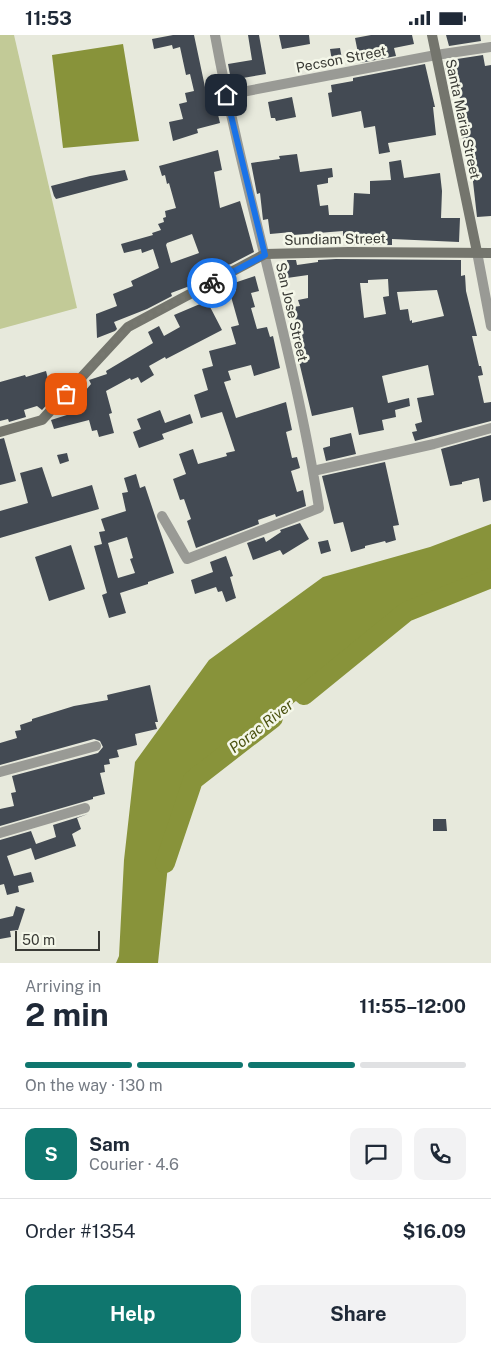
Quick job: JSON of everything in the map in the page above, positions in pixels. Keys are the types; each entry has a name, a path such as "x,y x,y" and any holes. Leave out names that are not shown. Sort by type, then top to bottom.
{"street":[{"name":"San Jose Street","path":"162,516 187,559 319,508 313,471 265,255 226,95 214,35"},
{"name":"Santa Maria Street","path":"432,35 491,325"},
{"name":"Pecson Street","path":"226,95 436,55 491,47"},
{"name":"Sundiam Street","path":"0,432 42,420 128,327 265,255 349,251 491,253"},
{"path":"313,471 434,444 491,428"},
{"path":"0,772 96,745"},
{"path":"0,833 85,807"}],"shaded area":[{"path":"0,35 14,35 77,308 0,329"}],"water":[{"path":"123,44 139,141 63,148 52,55"},
{"path":"491,524 491,574 472,580 380,625 321,681 272,720 206,768 179,810 168,865 158,963 116,963 119,956 124,860 135,762 209,660 323,577 430,547"}],"building":[{"path":"173,35 194,35 205,87 211,85 220,123 197,129 198,133 173,141 169,122 183,119 179,104 187,102 185,93 194,91 190,74 186,75 180,47 173,49 172,45 154,49 152,39"},
{"path":"248,35 259,35 266,74 231,80 228,64 252,60"},
{"path":"279,35 309,35 310,44 282,49"},
{"path":"371,35 412,35 414,44 394,48 396,56 360,63 355,38"},
{"path":"446,35 480,35 481,41 449,46"},
{"path":"340,48 342,59 332,61 330,49"},
{"path":"483,55 485,66 491,65 491,216 477,217 471,164 467,165 466,152 457,114 462,113 458,87 450,88 444,61"},
{"path":"425,64 435,107 433,107 436,135 388,143 390,152 379,154 375,126 364,128 361,111 332,117 328,93 332,92 331,85 353,81 353,78"},
{"path":"292,97 296,117 276,121 275,118 271,118 268,102"},
{"path":"218,150 222,170 214,172 220,208 240,201 254,252 217,269 218,271 195,284 171,293 172,296 147,309 114,322 117,329 115,331 97,338 96,314 117,306 113,294 133,286 131,281 159,268 153,249 142,253 141,249 124,253 121,244 153,235 152,233 161,230 158,224 164,222 163,218 166,217 165,211 176,208 169,183 167,184 165,175 162,176 159,166","holes":["192,234 199,253 171,263 166,245"]},
{"path":"297,154 300,172 332,168 333,177 328,178 328,183 317,185 320,206 328,205 329,215 353,215 354,193 370,194 370,181 391,180 389,162 401,160 404,178 440,173 442,191 441,218 460,218 459,242 392,239 392,245 354,245 355,236 343,236 343,231 293,235 292,232 270,234 268,219 263,220 260,193 257,194 251,163 280,159 279,156"},
{"path":"125,170 128,180 56,199 51,186 90,176"},
{"path":"287,260 296,260 297,265 318,262 318,260 461,260 461,276 465,275 466,291 477,336 472,336 483,375 478,376 484,403 491,402 491,421 415,441 412,432 417,431 415,424 422,422 417,398 434,395 428,365 382,376 388,403 409,398 410,406 395,410 396,417 382,420 384,430 359,435 353,407 312,416 296,349 298,348 294,327 297,326 293,307 300,306 298,300 308,298 308,275 280,279 279,267 288,266","holes":["388,279 389,296 383,297 386,314 364,318 360,283 368,283 368,280","437,290 444,316 412,323 408,309 400,310 397,292"]},
{"path":"255,276 259,291 251,293 255,307 251,308 257,329 267,327 270,337 273,336 280,368 254,376 251,365 228,371 231,380 224,382 236,418 286,402 292,430 286,432 292,458 297,457 300,468 291,471 297,492 303,490 306,506 276,517 275,514 258,520 259,524 196,548 187,521 191,519 184,499 180,500 173,479 186,474 179,454 193,449 198,464 227,456 226,453 235,451 222,412 201,418 194,395 208,390 202,369 213,366 209,351 236,344 231,327 239,325 230,293 236,291 234,283"},
{"path":"207,301 222,330 149,366 154,375 141,383 138,377 131,380 130,378 106,391 112,413 109,414 114,433 99,437 97,430 92,431 89,420 54,429 51,420 70,414 68,406 74,404 91,384 89,380 107,374 106,371 153,343 148,332 159,326 164,336 180,327 174,315"},
{"path":"46,371 53,398 42,410 37,406 24,410 26,417 9,422 8,419 0,421 0,382"},
{"path":"160,410 165,423 190,414 193,423 162,434 164,439 139,448 133,432 141,429 137,419"},
{"path":"351,433 356,454 326,461 323,448 330,446 330,438"},
{"path":"491,435 491,500 483,502 479,478 450,486 441,449"},
{"path":"4,438 16,481 0,485 0,439"},
{"path":"67,453 69,461 60,464 57,455"},
{"path":"385,462 399,525 393,526 396,540 365,546 365,548 351,552 343,522 334,524 322,476"},
{"path":"42,467 52,497 92,485 99,509 0,538 0,511 28,503 20,473"},
{"path":"136,474 140,488 145,486 174,573 120,593 126,613 109,618 102,595 107,593 94,546 102,544 99,532 105,531 101,519 126,511 122,493 128,492 124,478","holes":["127,537 133,558 130,559 135,573 118,578 108,543"]},
{"path":"300,523 309,539 283,555 280,550 253,560 247,543 264,537 266,542 281,532 280,530"},
{"path":"328,540 331,551 321,554 318,542"},
{"path":"71,545 85,589 49,601 35,557"},
{"path":"226,556 233,576 230,577 236,598 226,602 222,591 218,592 216,587 195,594 191,580 213,572 210,562"},
{"path":"150,685 158,722 155,722 157,729 135,734 137,745 117,750 119,757 109,759 110,764 104,765 105,772 100,773 105,794 0,826 0,809 14,806 11,793 16,792 12,776 98,753 103,747 100,741 94,739 0,765 0,743 17,738 15,731 21,730 20,725 32,721 32,719 74,706 108,700 107,695"},
{"path":"88,814 77,818 81,829 72,834 76,846 35,860 31,848 7,856 14,876 31,872 34,882 18,886 19,892 7,895 4,884 0,885 0,840 31,831 36,844 56,837 53,825"},
{"path":"433,819 446,819 447,831 433,831"},
{"path":"16,906 25,909 18,930 10,931 11,937 0,939 0,919 13,916"}],"waterway":[{"name":"Porac River","path":"304,695 406,612 491,578"},
{"name":"Porac River","path":"165,863 193,780 273,718"}],"way so far":[{"path":"66,394 128,327 212,283"}],"route":[{"path":"212,283 265,255 226,95"}]}
